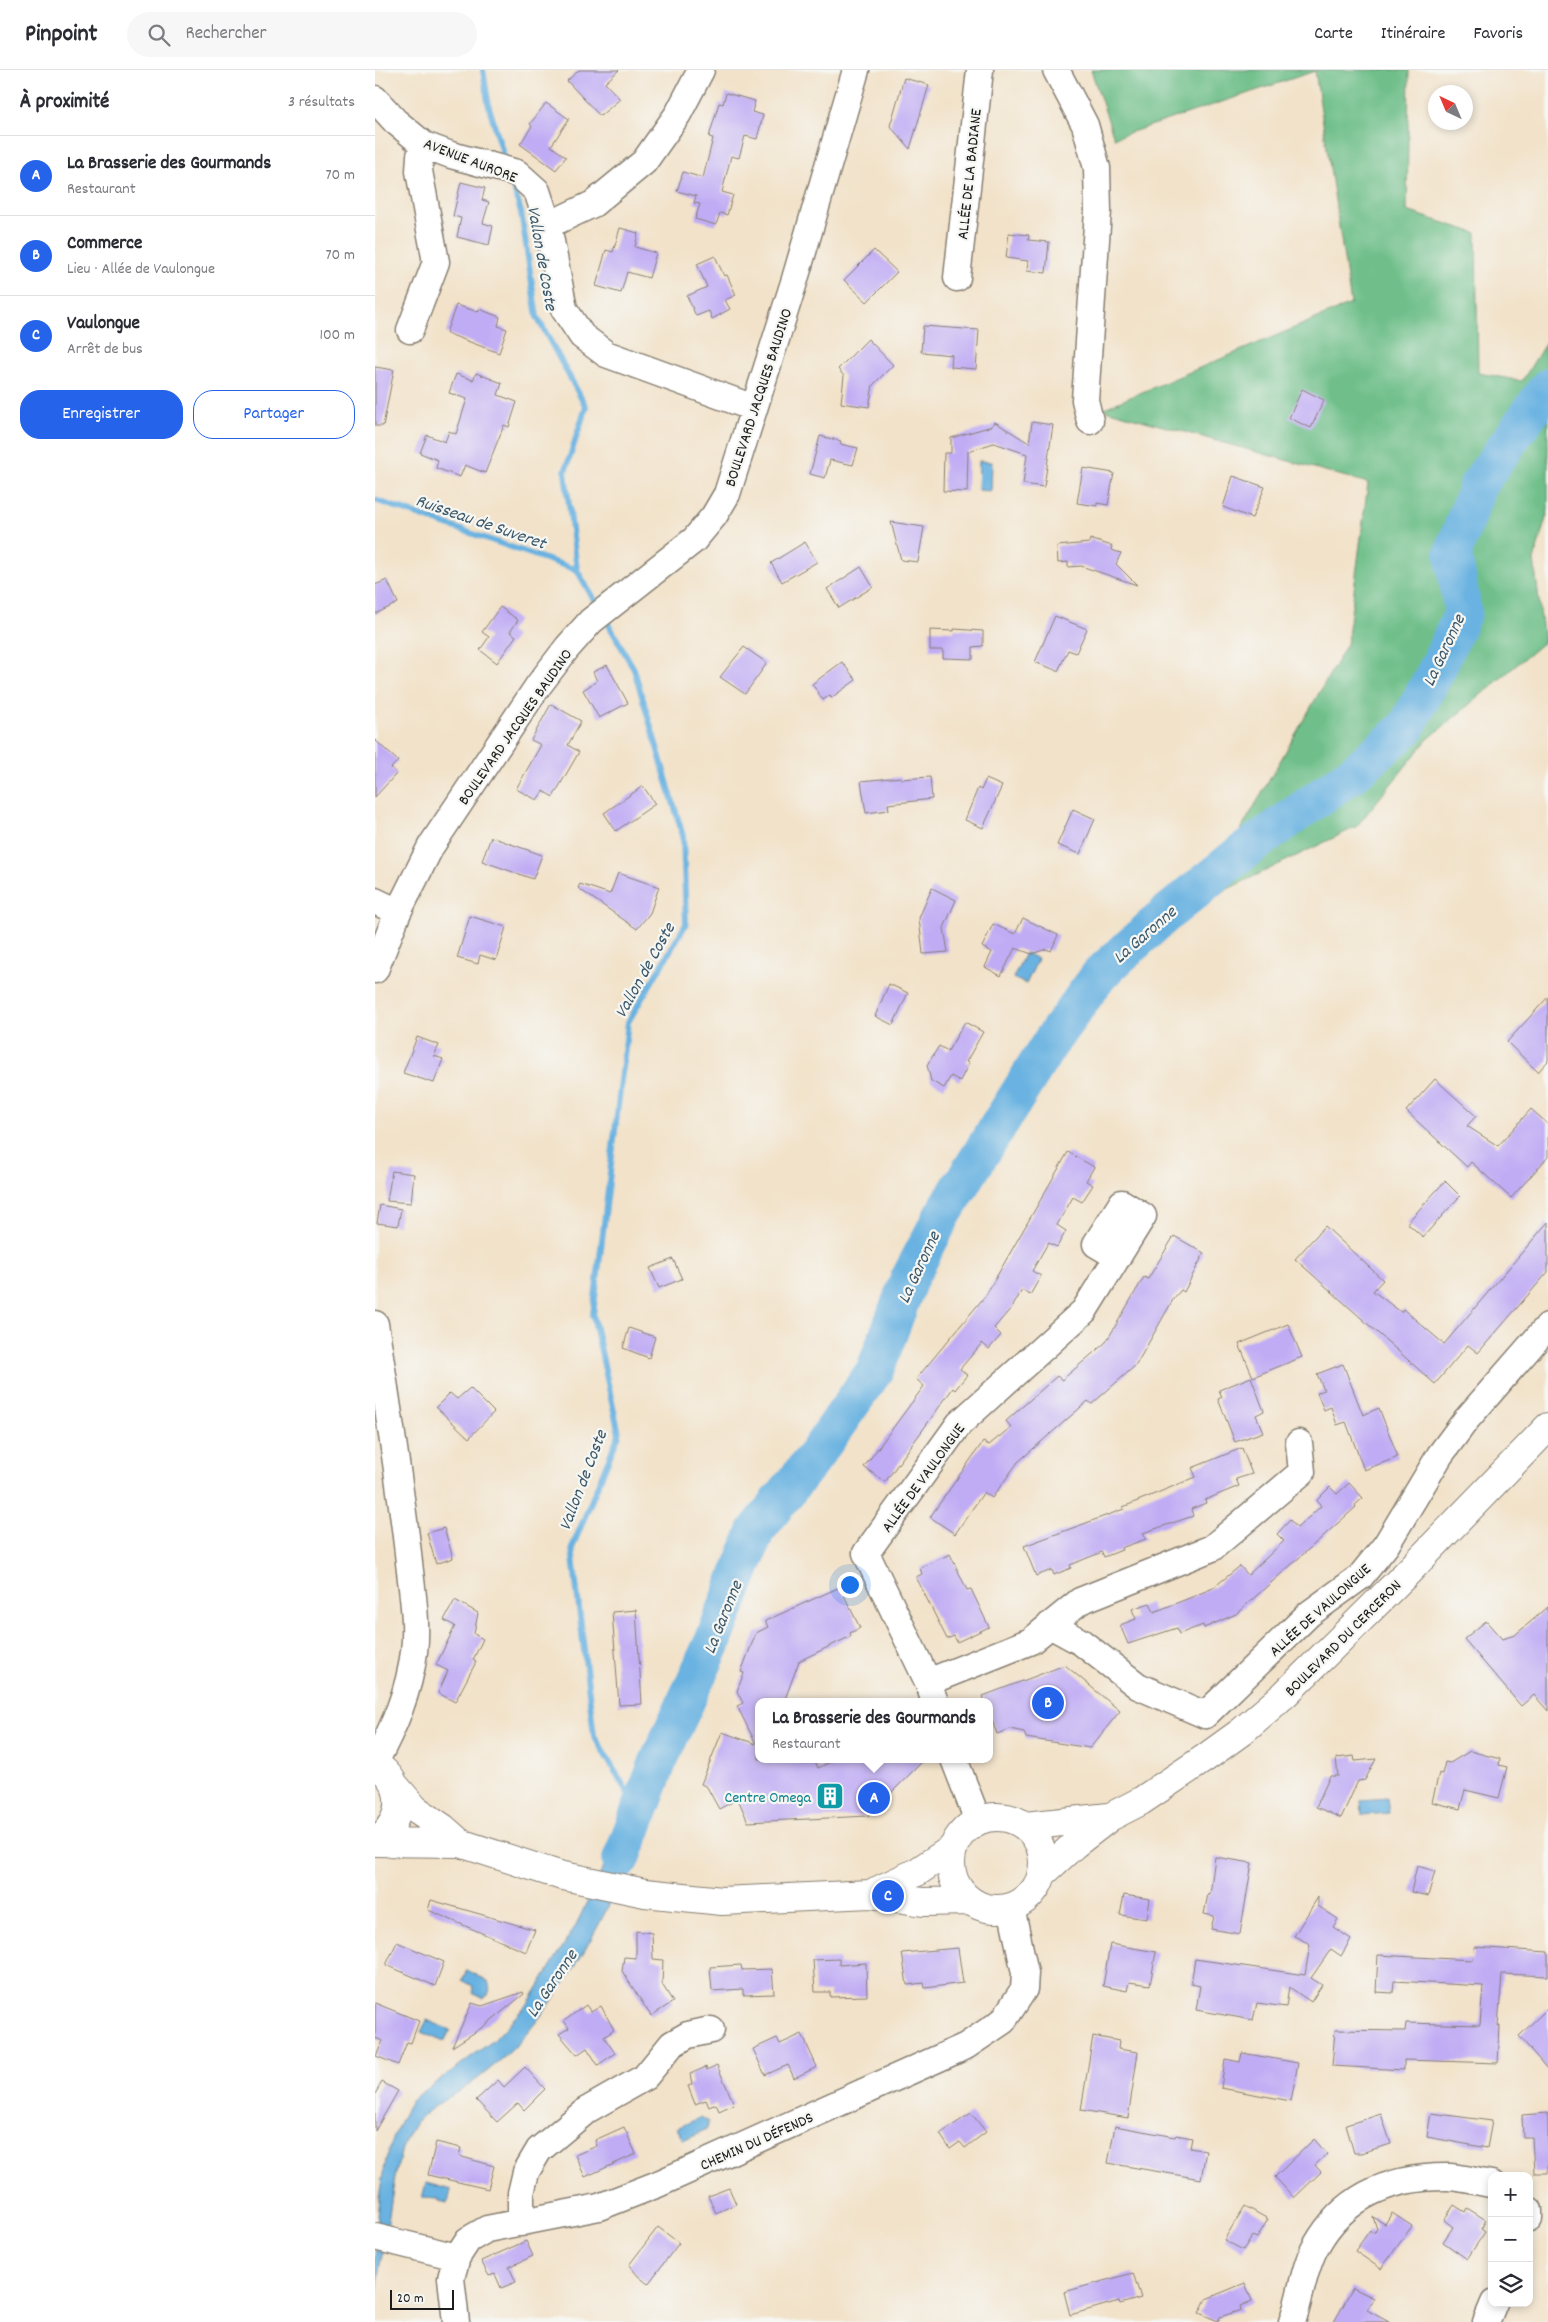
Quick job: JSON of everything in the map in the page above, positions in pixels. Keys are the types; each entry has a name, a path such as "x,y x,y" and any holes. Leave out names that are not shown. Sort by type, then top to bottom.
{"main road":[{"name":"BOULEVARD DU CERCERON","path":"1041,1876 1075,1844 1110,1817 1141,1801 1205,1758 1241,1732 1285,1694 1406,1574 1548,1427"},
{"path":"375,1763 391,1777 399,1800 393,1824 375,1842"},
{"path":"396,1787 415,1809 460,1843"},
{"path":"870,1894 917,1872 953,1848 967,1828 978,1821 990,1818 1002,1817 1014,1820 1025,1826 1035,1836 1041,1848 1043,1862 1041,1876 1035,1889 1024,1900 1011,1907 997,1910 983,1908 971,1901 960,1891 953,1878 951,1863 953,1848"},
{"name":"BOULEVARD DU CERCERON","path":"1025,1826 1110,1817"},
{"path":"375,1842 460,1843 559,1875 645,1893 722,1901 870,1894 923,1902 971,1901"}],"street":[{"path":"547,221 559,220 593,204 644,162 678,114 701,70"},
{"name":"BOULEVARD JACQUES BAUDINO","path":"375,970 398,912 431,846 539,686 567,648 591,621 695,540 714,516 727,494 856,70"},
{"name":"ALLÉE DE LA BADIANE","path":"957,278 980,70"},
{"path":"1056,70 1085,125 1097,168 1098,211 1085,400 1090,421"},
{"name":"AVENUE AURORE","path":"375,99 395,121 424,145 451,155 517,173 537,191 547,221 564,309 581,336 606,354 754,408"},
{"path":"411,330 435,262 419,171 420,156 424,145"},
{"path":"375,901 398,912"},
{"name":"ALLÉE DE VAULONGUE","path":"1118,1257 1084,1311 959,1424 866,1553 931,1692 1031,1641 1080,1601 1212,1548 1302,1472 1299,1443"},
{"path":"375,1324 403,1510 413,1606 414,1650 407,1692 391,1732 375,1763"},
{"name":"ALLÉE DE VAULONGUE","path":"1050,1625 1081,1642 1138,1686 1205,1715 1309,1614 1360,1577 1386,1545 1461,1427 1548,1326"},
{"path":"956,1763 978,1821"},
{"name":"CHEMIN DU DÉFENDS","path":"457,2257 469,2240 487,2229 599,2208 667,2180 966,2046 1003,2021 1024,1989 1025,1973 1011,1907"},
{"path":"521,2223 521,2193 526,2172 539,2150 587,2110 645,2077 672,2044 688,2035 711,2030"},
{"path":"1292,2322 1298,2306 1303,2280 1316,2246 1336,2219 1359,2197 1406,2179 1452,2177 1488,2183"},
{"path":"382,2239 457,2257 451,2278 456,2322"},
{"path":"1487,2322 1493,2307"}],"green space":[{"path":"1091,70 1409,70 1407,211 1476,233 1478,373 1522,381 1548,339 1548,511 1534,560 1544,642 1427,740 1356,827 1199,903 1347,644 1368,483 1102,409 1351,304 1315,71 1114,138"}],"water":[{"path":"979,461 992,462 991,491 978,490"},
{"path":"1025,953 1038,959 1026,984 1013,978"},
{"path":"1387,1798 1389,1813 1362,1815 1361,1800"},
{"path":"639,1812 634,1840 623,1873 588,1944 567,1979 522,2039 502,2059 472,2083 425,2114 407,2136 397,2170 375,2297 377,2219 380,2194 384,2169 400,2122 412,2100 494,2040 529,2002 576,1925 603,1868 619,1840"},
{"path":"467,1970 488,1981 490,1991 483,1998 473,1994 473,1986 462,1980"},
{"path":"427,2020 450,2030 444,2042 421,2032"},
{"path":"701,2117 708,2121 707,2129 683,2140 677,2128"},
{"path":"426,2183 451,2190 448,2203 438,2201 438,2199 422,2198"}],"building":[{"path":"579,70 619,70 605,83 620,99 600,116 567,81"},
{"path":"904,78 929,85 910,149 890,126"},
{"path":"726,93 755,101 752,112 763,115 757,139 745,136 739,158 731,156 722,192 733,195 727,215 720,213 716,225 695,219 700,204 694,203 696,196 677,191 683,172 703,178 713,138 709,137 719,103 723,104"},
{"path":"546,103 569,119 551,146 566,157 556,170 520,144 532,126 530,124"},
{"path":"461,182 485,188 482,200 489,202 483,223 493,226 489,245 457,237 461,218 453,216"},
{"path":"620,228 638,233 635,247 656,253 649,278 627,272 621,293 596,286 606,250 613,252"},
{"path":"1009,233 1029,235 1028,240 1049,242 1046,273 1027,271 1028,261 1006,258"},
{"path":"874,250 897,272 867,302 844,280"},
{"path":"715,256 724,276 727,275 736,295 725,300 730,309 712,319 709,311 696,316 687,296 707,287 697,264"},
{"path":"456,305 478,312 479,309 500,317 498,326 507,329 499,353 446,333"},
{"path":"923,326 979,330 976,369 951,367 952,355 921,352"},
{"path":"868,339 893,365 873,385 869,407 841,403 844,376 838,369"},
{"path":"375,367 394,370 383,426 375,426"},
{"path":"476,373 502,383 498,395 517,402 509,427 504,425 485,473 465,465 460,477 436,468 438,460 420,453 427,435 445,442 449,431 456,434 467,399 449,393 456,374 473,380"},
{"path":"1302,389 1324,400 1311,428 1289,418"},
{"path":"995,422 1029,443 1032,422 1053,425 1044,487 1023,484 1027,454 994,443 968,451 967,492 943,491 944,453 951,453 951,438 992,426"},
{"path":"820,436 841,441 840,444 858,448 853,465 830,460 825,478 810,474"},
{"path":"1083,468 1114,473 1108,505 1097,503 1097,506 1077,503"},
{"path":"1233,476 1265,487 1252,518 1223,507"},
{"path":"891,522 924,527 918,562 901,560"},
{"path":"1090,539 1112,546 1111,550 1121,553 1116,564 1137,585 1081,566 1068,567 1068,562 1058,563 1057,546 1089,543"},
{"path":"805,542 817,562 782,582 771,563"},
{"path":"861,567 873,587 839,608 827,589"},
{"path":"387,580 398,603 375,614 375,585"},
{"path":"500,607 518,620 510,632 516,636 497,663 480,650 489,637 482,632"},
{"path":"1055,616 1087,629 1076,653 1068,650 1058,671 1035,662"},
{"path":"954,629 983,631 983,646 973,647 973,659 943,658 943,650 930,650 930,630 954,631"},
{"path":"744,647 767,663 745,694 720,677"},
{"path":"842,662 856,680 831,698 830,695 823,700 812,684"},
{"path":"607,665 628,703 599,718 583,690 597,681 593,672"},
{"path":"551,704 581,721 568,745 579,752 553,797 543,791 537,800 516,789 541,745 531,740"},
{"path":"375,740 398,761 391,768 397,773 375,797"},
{"path":"901,777 901,779 930,777 932,799 888,804 889,810 866,813 861,781"},
{"path":"986,779 1002,786 983,828 965,820 978,788 981,790"},
{"path":"643,786 655,804 616,831 604,813"},
{"path":"1073,809 1095,819 1080,854 1057,845"},
{"path":"491,837 542,855 533,879 482,861"},
{"path":"618,873 659,887 650,913 637,929 578,888 580,884 610,894"},
{"path":"932,888 956,900 944,928 948,952 923,954 919,918"},
{"path":"470,916 506,927 496,960 480,955 478,964 457,958"},
{"path":"1023,918 1058,935 1051,951 1046,949 1032,954 1015,948 1001,976 985,967 992,952 982,947 993,924 1015,934"},
{"path":"889,984 908,993 893,1025 875,1016"},
{"path":"1548,997 1548,1061 1538,1072 1507,1042"},
{"path":"965,1022 983,1032 966,1062 969,1063 960,1081 951,1076 944,1088 931,1081 927,1065 939,1046 948,1051"},
{"path":"417,1037 439,1045 434,1056 443,1059 434,1083 403,1073"},
{"path":"1435,1079 1476,1116 1467,1126 1498,1146 1531,1109 1548,1124 1548,1157 1511,1198 1471,1162 1467,1167 1406,1111"},
{"path":"1068,1152 1094,1167 1086,1181 1093,1185 1082,1202 1073,1197 1057,1225 1066,1231 1057,1247 1048,1243 1032,1271 1041,1276 1030,1295 1022,1290 1013,1306 994,1328 1001,1335 989,1349 982,1343 960,1369 967,1375 955,1390 953,1388 885,1482 864,1467 924,1386 916,1379 986,1295"},
{"path":"392,1171 414,1174 411,1203 387,1201"},
{"path":"1445,1181 1460,1196 1423,1237 1407,1223"},
{"path":"380,1205 401,1209 398,1226 377,1223"},
{"path":"1548,1222 1548,1272 1478,1353 1468,1345 1435,1384 1295,1259 1325,1226 1383,1280 1373,1291 1401,1312 1403,1309 1444,1344"},
{"path":"1174,1236 1204,1253 1184,1292 1181,1290 1174,1298 1136,1365 1092,1404 1088,1401 1018,1462 992,1498 984,1492 955,1534 930,1517 983,1442 989,1445 1011,1427 1006,1421 1057,1376 1062,1380 1106,1342 1144,1277 1148,1279"},
{"path":"673,1259 682,1279 659,1288 650,1268"},
{"path":"1288,1324 1302,1357 1253,1377 1239,1344"},
{"path":"629,1328 655,1337 649,1358 623,1348"},
{"path":"1343,1364 1363,1415 1379,1408 1398,1457 1364,1470 1346,1422 1337,1425 1331,1407 1324,1410 1317,1393 1324,1390 1317,1374"},
{"path":"1251,1377 1264,1411 1256,1415 1263,1432 1235,1442 1218,1399 1222,1397 1219,1390"},
{"path":"470,1388 494,1412 469,1438 436,1407 450,1393 457,1399"},
{"path":"1242,1448 1252,1474 1236,1479 1239,1486 1205,1500 1206,1503 1191,1509 1193,1516 1143,1533 1146,1539 1121,1548 1122,1550 1104,1557 1102,1552 1070,1565 1071,1568 1054,1575 1052,1570 1036,1576 1024,1546 1124,1509 1123,1507 1196,1477 1192,1468"},
{"path":"1349,1483 1363,1498 1355,1505 1356,1507 1236,1614 1204,1628 1203,1625 1179,1634 1177,1628 1128,1644 1120,1625 1136,1619 1132,1609 1150,1603 1154,1612 1192,1597 1213,1588 1240,1566 1248,1575 1284,1541 1277,1534 1290,1520 1297,1528 1321,1506 1317,1500 1330,1487 1337,1494"},
{"path":"444,1528 453,1558 436,1564 427,1533"},
{"path":"950,1554 967,1590 971,1589 989,1627 957,1642 954,1636 947,1639 916,1577 922,1574 920,1568"},
{"path":"840,1587 860,1628 850,1633 851,1636 799,1661 785,1698 755,1698 755,1742 737,1706 743,1703 737,1691 744,1673 741,1672 756,1633 768,1627 765,1621"},
{"path":"455,1600 478,1613 474,1634 483,1639 473,1660 476,1662 455,1702 438,1693 448,1671 436,1665 455,1626 444,1620"},
{"path":"1548,1607 1548,1711 1534,1695 1521,1706 1464,1639 1486,1621 1502,1639 1515,1635"},
{"path":"636,1610 642,1704 619,1705 612,1612"},
{"path":"1065,1665 1120,1711 1090,1748 1026,1738 1024,1732 1010,1729 997,1734 993,1723 993,1698 984,1698 983,1696"},
{"path":"722,1732 755,1744 755,1763 816,1763 818,1768 828,1763 921,1763 868,1816 748,1822 738,1799 719,1809 707,1787 701,1784"},
{"path":"1470,1751 1500,1759 1499,1765 1507,1767 1499,1798 1465,1790 1460,1809 1432,1802 1439,1773 1442,1774 1445,1762 1450,1763"},
{"path":"1354,1756 1355,1761 1376,1759 1365,1780 1358,1781 1341,1818 1316,1807 1330,1776 1338,1776 1336,1758"},
{"path":"1215,1857 1252,1863 1240,1934 1211,1929 1214,1916 1204,1914 1208,1894 1210,1895"},
{"path":"1417,1866 1435,1871 1428,1896 1411,1892"},
{"path":"1124,1895 1150,1899 1147,1919 1120,1915"},
{"path":"1318,1897 1318,1906 1338,1919 1333,1927 1351,1939 1341,1956 1331,1949 1311,1978 1322,1985 1311,2002 1289,1987 1286,2007 1257,2003 1253,2020 1196,2010 1200,1986 1191,1984 1195,1959 1305,1975 1310,1944 1294,1936"},
{"path":"431,1900 535,1930 526,1952 428,1910"},
{"path":"636,1931 652,1933 653,1959 663,1960 662,1984 673,2002 651,2016 622,1971 624,1957 636,1958"},
{"path":"397,1942 444,1962 435,1986 386,1965"},
{"path":"1110,1944 1156,1952 1150,1985 1129,1982 1127,1991 1103,1986"},
{"path":"1474,1947 1548,1952 1548,1976 1502,1974 1498,2026 1500,2026 1498,2063 1404,2060 1404,2070 1332,2066 1335,2030 1405,2031 1406,2023 1480,2025 1483,1986 1394,1981 1393,1993 1376,1992 1378,1955 1473,1960"},
{"path":"958,1948 963,1983 925,1988 924,1983 907,1985 902,1953"},
{"path":"839,1959 839,1965 866,1963 867,1996 830,1997 830,1992 815,1992 813,1960"},
{"path":"741,1965 742,1970 772,1969 774,1994 743,1995 743,1989 712,1991 710,1967"},
{"path":"523,1992 524,1994 483,2027 452,2047 472,2003 482,2006"},
{"path":"375,2003 419,2021 411,2043 407,2042 398,2065 376,2056 383,2041 375,2038"},
{"path":"586,2005 591,2012 601,2006 614,2030 604,2037 615,2053 598,2065 587,2048 577,2055 559,2034 569,2028 564,2021"},
{"path":"1548,2008 1548,2070 1519,2036"},
{"path":"802,2034 817,2067 794,2078 788,2065 765,2075 753,2049 777,2038 780,2044"},
{"path":"1093,2036 1119,2041 1118,2049 1138,2052 1128,2118 1081,2110"},
{"path":"1242,2053 1298,2063 1291,2101 1221,2088 1225,2059 1240,2062"},
{"path":"717,2065 734,2104 719,2111 716,2104 709,2107 706,2100 695,2104 688,2086 692,2084 690,2074 706,2067 707,2070"},
{"path":"525,2067 545,2089 524,2110 518,2103 497,2122 476,2100 498,2080 504,2087"},
{"path":"382,2082 398,2091 375,2131 375,2094"},
{"path":"971,2113 986,2132 965,2148 960,2142 950,2149 940,2134"},
{"path":"1431,2113 1492,2121 1487,2148 1427,2137"},
{"path":"1548,2113 1548,2173 1534,2173 1532,2137 1523,2137 1522,2115"},
{"path":"1381,2114 1391,2144 1361,2153 1354,2153 1346,2125"},
{"path":"1115,2126 1175,2137 1176,2135 1192,2138 1190,2148 1206,2151 1201,2179 1108,2163"},
{"path":"624,2127 636,2154 585,2177 575,2155 597,2146 595,2140"},
{"path":"1314,2139 1327,2154 1315,2165 1321,2172 1294,2198 1275,2177"},
{"path":"436,2142 461,2148 459,2156 494,2166 488,2189 428,2175"},
{"path":"729,2188 736,2204 716,2213 708,2196"},
{"path":"1454,2205 1465,2212 1467,2208 1486,2220 1481,2229 1485,2232 1467,2259 1443,2242 1453,2227 1444,2220"},
{"path":"1245,2206 1268,2219 1257,2238 1252,2236 1243,2250 1224,2240"},
{"path":"1392,2213 1412,2226 1381,2269 1355,2251 1370,2230 1373,2233 1377,2229 1373,2217 1385,2224"},
{"path":"658,2227 679,2243 648,2284 629,2265"},
{"path":"526,2241 533,2256 509,2267 516,2282 501,2288 495,2274 489,2276 481,2261"},
{"path":"1133,2273 1141,2298 1120,2304 1119,2301 1070,2315 1064,2292"},
{"path":"1245,2283 1252,2301 1240,2306 1241,2310 1220,2317 1218,2321 1199,2313 1206,2299"},
{"path":"1353,2288 1374,2298 1367,2310 1389,2322 1334,2322"}],"waterway":[{"name":"Vallon de Coste","path":"483,70 489,107 506,163"},
{"name":"Vallon de Coste","path":"511,180 521,212 537,317 586,407 565,472 577,570 598,607"},
{"name":"La Garonne","path":"621,1860 658,1762 713,1642 756,1531 815,1456 875,1370 909,1279 943,1214 1052,1040 1100,974 1165,915 1236,857 1351,775 1406,728 1439,665 1463,612 1453,553 1478,485 1548,387"},
{"name":"Ruisseau de Suveret","path":"375,500 577,570"},
{"name":"Vallon de Coste","path":"605,618 634,669 683,836 686,924 628,1022 593,1315 619,1434 572,1548 594,1736 639,1812"}],"place":[{"name":"Commerce","path":"1048,1703"},
{"name":"Centre Omega","path":"830,1796"},
{"name":"La Brasserie des Gourmands","path":"874,1798"},
{"name":"Vaulongue","path":"888,1896"}]}
